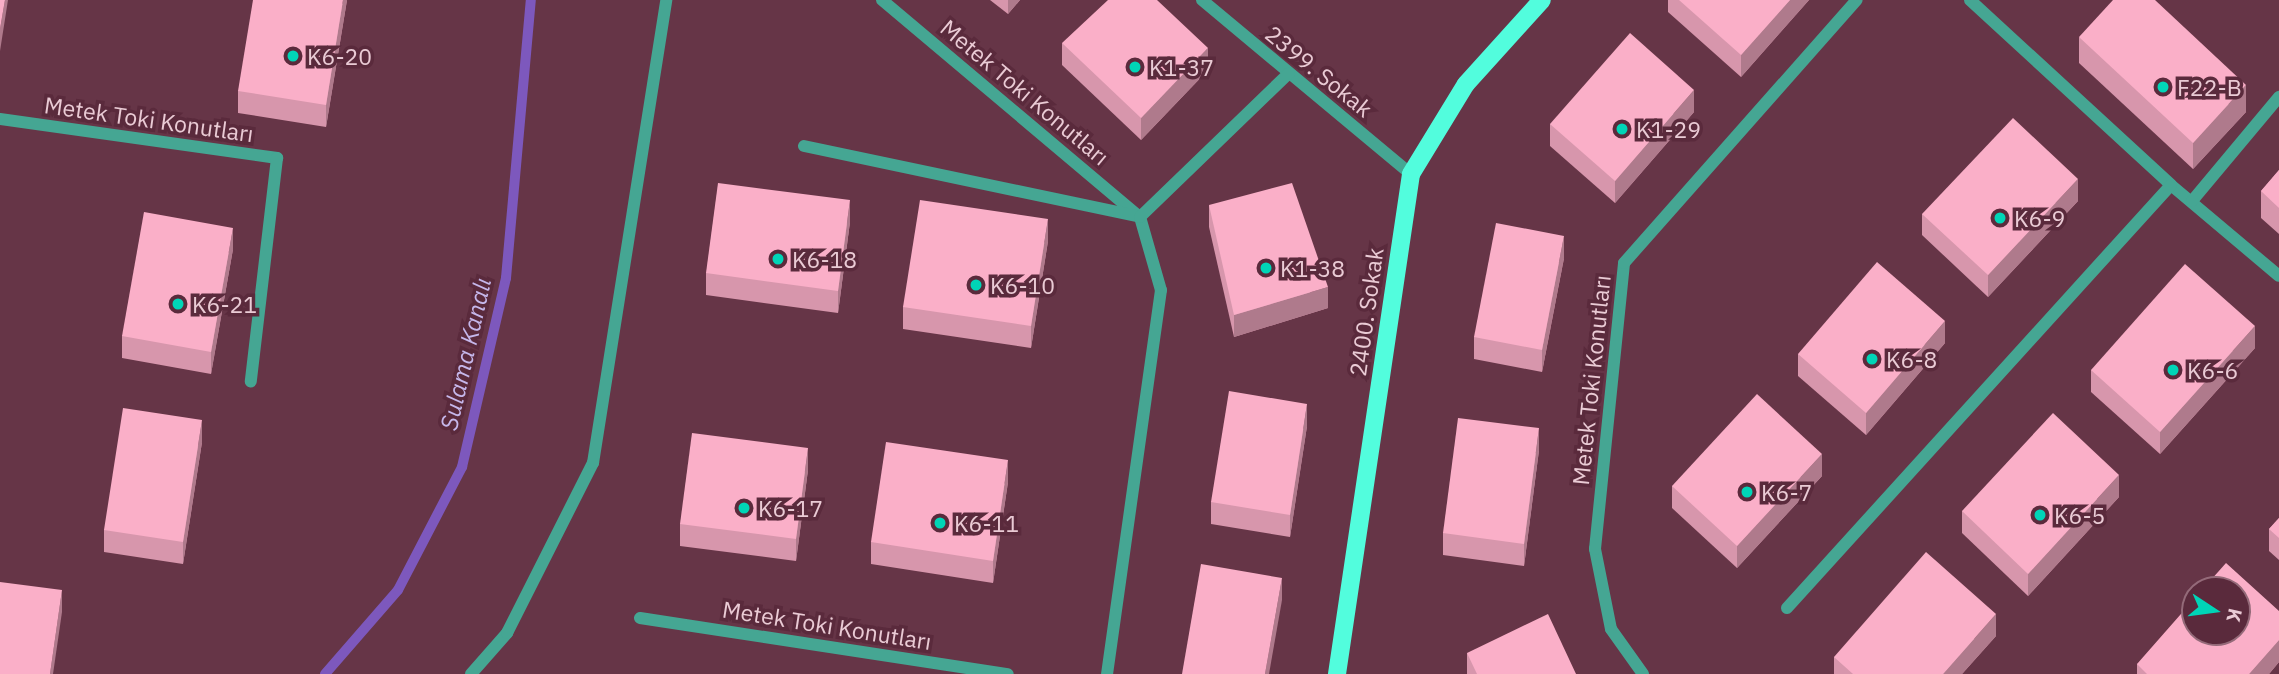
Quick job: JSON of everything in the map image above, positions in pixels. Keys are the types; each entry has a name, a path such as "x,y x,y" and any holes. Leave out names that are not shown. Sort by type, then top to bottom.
{"main road":[{"name":"2400. Sokak","path":"1337,674 1411,174 1466,84 1542,0"}],"street":[{"path":"471,674 506,633 593,463 666,0"},
{"name":"Metek Toki Konutları","path":"882,0 1140,217"},
{"name":"2399. Sokak","path":"1202,0 1411,174"},
{"name":"Metek Toki Konutları","path":"1643,674 1611,629 1595,549 1623,263 1857,0"},
{"path":"1969,0 2171,184 2279,276"},
{"path":"1140,217 1289,73"},
{"path":"2192,201 2279,97"},
{"name":"Metek Toki Konutları","path":"0,119 277,158 251,381"},
{"path":"804,146 1140,217"},
{"path":"1787,608 2171,184"},
{"path":"1107,674 1161,290 1140,217"},
{"name":"Metek Toki Konutları","path":"640,618 1008,674"}],"building":[{"path":"0,0 5,0 0,29"},
{"name":"K6-20","path":"253,0 343,0 326,105 238,91"},
{"name":"K1-37","path":"1108,0 1157,0 1208,48 1141,118 1062,43"},
{"path":"1679,0 1790,0 1741,55"},
{"name":"F22-B","path":"2113,0 2155,0 2246,85 2193,143 2079,37"},
{"name":"K1-29","path":"1630,33 1694,90 1615,181 1550,124"},
{"name":"K6-9","path":"2013,118 2078,179 1988,275 1922,214"},
{"path":"2279,170 2279,208 2261,191"},
{"name":"K6-18","path":"718,183 850,200 838,291 706,273"},
{"name":"K1-38","path":"1292,183 1328,287 1234,315 1209,205"},
{"name":"K6-10","path":"920,200 1048,219 1031,326 903,307"},
{"name":"K6-21","path":"144,212 233,228 211,352 122,336"},
{"path":"1496,223 1564,236 1542,350 1474,337"},
{"name":"K6-8","path":"1877,262 1945,321 1866,413 1798,354"},
{"name":"K6-6","path":"2185,264 2255,326 2160,432 2091,370"},
{"path":"1229,391 1307,404 1290,515 1211,502"},
{"name":"K6-7","path":"1757,394 1822,454 1737,546 1672,486"},
{"path":"123,408 202,420 183,542 104,530"},
{"name":"K6-5","path":"2053,413 2119,475 2028,574 1962,511"},
{"path":"1458,418 1539,428 1524,544 1443,533"},
{"name":"K6-17","path":"692,433 808,448 796,539 680,524"},
{"name":"K6-11","path":"886,442 1008,460 993,561 871,542"},
{"path":"2279,518 2279,538 2269,529"},
{"path":"1926,552 1996,614 1943,674 1853,674 1834,657"},
{"path":"2226,563 2240,576 2214,576"},
{"path":"1201,564 1282,578 1265,674 1182,674"},
{"path":"0,582 62,590 50,674 0,674"},
{"path":"2251,586 2279,611 2279,640 2249,674 2147,674 2137,664 2181,614 2181,646 2251,646"},
{"path":"1548,614 1576,674 1477,674 1467,653"}],"waterway":[{"name":"Sulama Kanalı","path":"325,674 398,590 462,467 506,278 531,0"}],"place":[{"name":"K6-20","path":"293,56"},
{"name":"K1-37","path":"1135,67"},
{"name":"F22-B","path":"2163,87"},
{"name":"K1-29","path":"1622,129"},
{"name":"K6-9","path":"2000,218"},
{"name":"K6-18","path":"778,259"},
{"name":"K1-38","path":"1266,268"},
{"name":"K6-10","path":"976,285"},
{"name":"K6-21","path":"178,304"},
{"name":"K6-8","path":"1872,359"},
{"name":"K6-6","path":"2173,370"},
{"name":"K6-7","path":"1747,492"},
{"name":"K6-17","path":"744,508"},
{"name":"K6-5","path":"2040,515"},
{"name":"K6-11","path":"940,523"}]}
